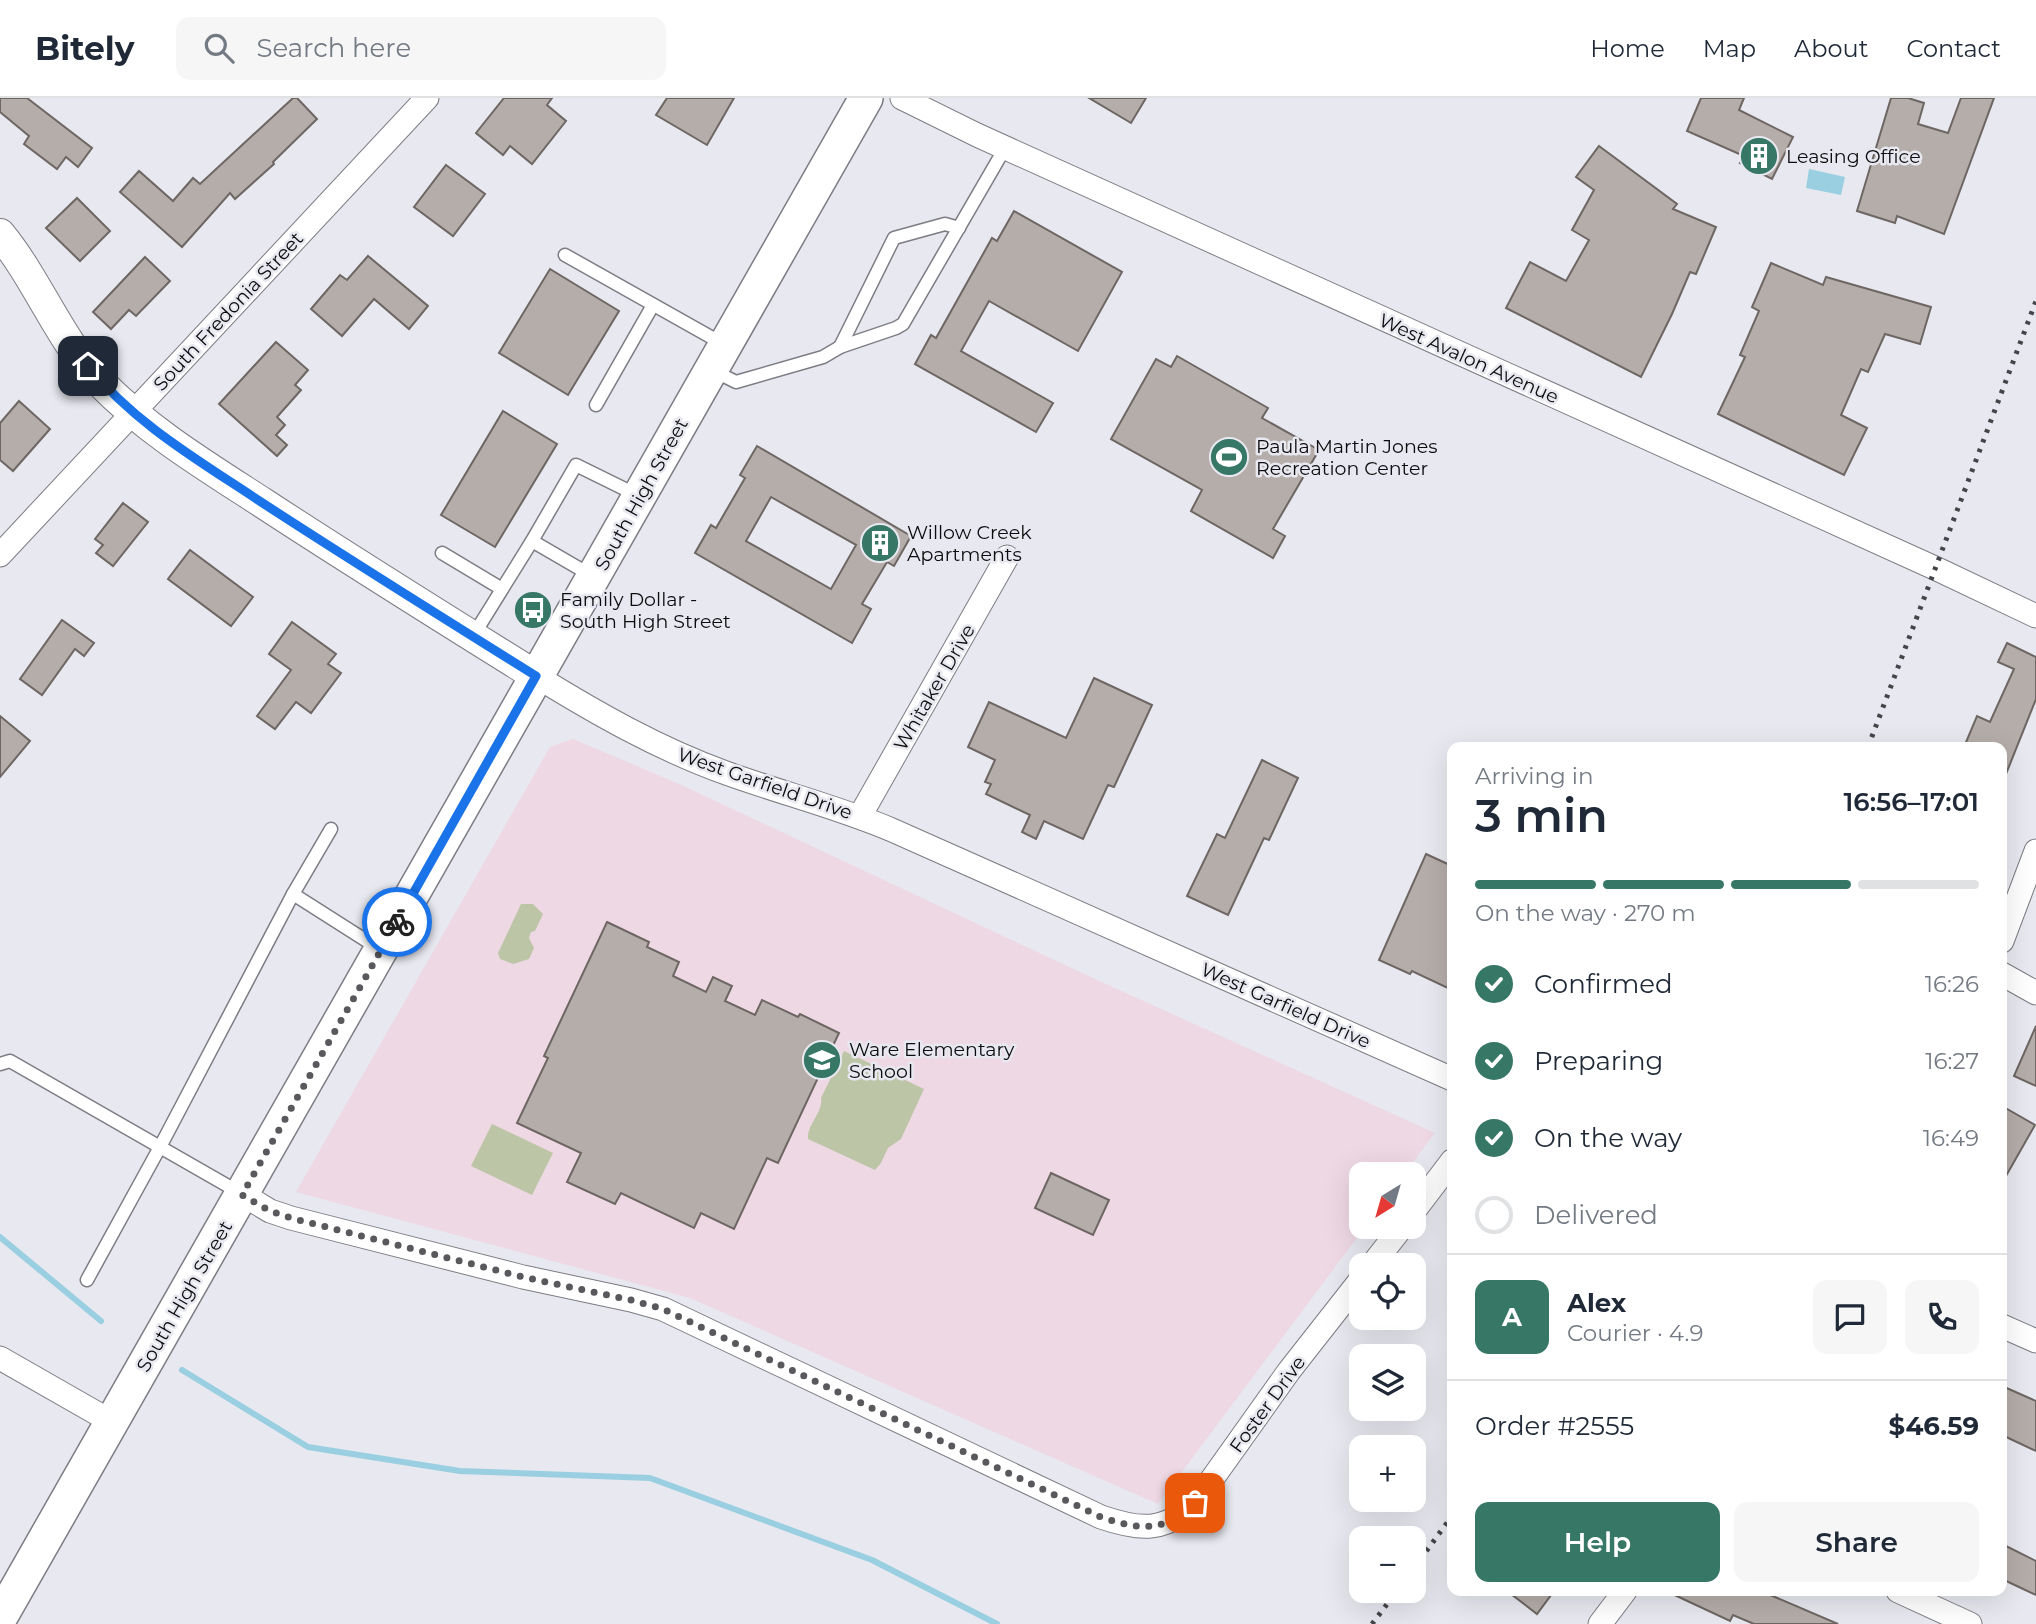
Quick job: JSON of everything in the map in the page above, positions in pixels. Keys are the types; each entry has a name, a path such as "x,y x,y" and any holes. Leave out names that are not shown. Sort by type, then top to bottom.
{"main road":[{"name":"South High Street","path":"0,1618 866,98"}],"street":[{"name":"South Fredonia Street","path":"0,555 427,98"},
{"name":"West Avalon Avenue","path":"902,98 1005,148 2036,616"},
{"name":"West Garfield Drive","path":"0,234 15,251 76,352 99,381 133,413 179,448 318,540 597,712 725,773 860,816 1447,1077"},
{"name":"Whitaker Drive","path":"860,816 1007,557"},
{"path":"2007,929 2036,851"},
{"path":"2007,977 2036,993"},
{"path":"1426,1195 1447,1168"},
{"name":"Foster Drive","path":"242,1195 270,1211 291,1218 523,1277 663,1309 1101,1517 1137,1528 1168,1522 1186,1512 1204,1493 1289,1371 1349,1295"},
{"path":"1381,1253 1393,1239"},
{"path":"2007,1328 2036,1341"},
{"path":"0,1358 112,1422"},
{"path":"1600,1624 1621,1596"},
{"path":"1909,1596 1970,1624"}],"lane":[{"path":"565,254 653,305 719,357 736,382 823,357 841,347 903,324 1005,148"},
{"path":"841,347 894,238 946,224 959,228"},
{"path":"596,405 653,305"},
{"path":"473,636 576,465 641,497"},
{"path":"532,541 594,577"},
{"path":"442,553 502,589"},
{"path":"87,1280 293,894 331,829"},
{"path":"293,894 382,950"},
{"path":"0,1064 10,1061 242,1195"}],"shaded area":[{"name":"Ware Elementary School","path":"573,739 677,783 1095,979 1435,1133 1413,1162 1349,1162 1349,1239 1356,1239 1158,1504 690,1298 296,1192 550,747"}],"green space":[{"path":"521,904 533,904 543,914 529,938 534,948 529,959 513,964 500,959 498,953"},
{"path":"844,1051 924,1089 901,1139 888,1148 875,1170 808,1139 810,1128 820,1109 821,1098"},
{"path":"492,1124 553,1153 532,1195 471,1166"}],"water":[{"path":"1809,169 1845,177 1841,195 1806,188"}],"building":[{"path":"0,98 27,98 92,148 78,167 66,157 57,169 24,144 29,136 0,112"},
{"path":"293,98 297,98 317,119 273,162 274,164 235,199 230,193 182,247 120,192 139,171 173,201 193,178 200,184"},
{"path":"504,98 552,98 547,105 566,121 532,164 510,146 503,155 476,133"},
{"path":"667,98 734,98 707,145 656,115"},
{"path":"1089,98 1146,98 1131,123"},
{"path":"1701,98 1744,98 1739,110 1793,137 1772,179 1740,163 1744,156 1687,131"},
{"path":"1891,98 1908,98 1924,103 1918,124 1948,133 1961,98 1994,98 1944,234 1897,216 1895,223 1857,211"},
{"path":"1599,146 1677,204 1673,209 1716,227 1696,274 1690,272 1641,377 1506,308 1530,262 1566,281 1589,240 1572,230 1594,190 1576,177"},
{"path":"446,165 485,194 453,236 414,207"},
{"path":"77,198 110,231 80,261 46,228"},
{"path":"1014,211 1122,272 1078,351 989,301 961,351 1053,403 1036,432 915,364 931,335 936,338 992,238 997,241"},
{"path":"368,256 428,306 409,329 374,299 342,336 311,309 340,275 347,280"},
{"path":"145,257 170,281 136,316 129,310 111,329 93,312"},
{"path":"1771,263 1823,285 1826,277 1931,307 1920,344 1885,334 1868,372 1861,369 1841,415 1867,428 1844,475 1718,414 1745,357 1740,355 1759,311 1752,307"},
{"path":"550,269 619,311 568,395 499,353"},
{"path":"276,342 308,370 295,385 301,390 277,417 285,425 276,435 287,445 277,456 219,404"},
{"name":"Paula Martin Jones Recreation Center","path":"1177,356 1268,408 1262,418 1319,450 1273,529 1285,536 1273,558 1191,511 1202,490 1111,439 1156,359 1171,367"},
{"path":"19,401 50,429 13,471 0,460 0,423"},
{"path":"503,411 557,444 495,547 441,515"},
{"name":"Willow Creek Apartments","path":"757,446 911,536 894,566 887,562 862,604 871,609 852,643 695,553 711,525 716,528 745,478 740,475","holes":["771,497 856,545 831,589 746,541"]},
{"path":"123,503 148,522 113,566 96,553 103,545 95,539"},
{"path":"190,550 253,597 231,626 168,579"},
{"path":"62,620 94,643 84,656 75,649 42,695 20,679"},
{"path":"292,622 336,654 328,664 341,673 311,713 296,702 275,729 257,716 291,670 269,654"},
{"path":"2007,643 2036,657 2036,699 2007,772 2007,742 1966,742 1977,716 1990,722 2014,669 1998,662"},
{"path":"1094,678 1152,705 1114,787 1108,785 1083,839 1044,821 1036,839 1022,832 1030,815 986,794 991,784 985,782 995,760 968,747 989,702 1066,738"},
{"path":"0,716 30,741 0,777"},
{"path":"1262,760 1298,778 1269,840 1264,838 1228,915 1187,896 1217,834 1225,838"},
{"path":"1426,854 1447,864 1447,988 1412,971 1410,974 1379,960"},
{"name":"Ware Elementary School","path":"607,922 649,942 647,947 679,962 673,976 706,992 713,977 732,986 725,1001 755,1015 762,1000 798,1017 800,1014 839,1033 778,1163 767,1158 734,1229 701,1213 694,1228 621,1193 615,1204 567,1182 581,1153 517,1123 548,1058 544,1056"},
{"path":"2036,1026 2036,1086 2014,1076"},
{"path":"2007,1109 2035,1125 2007,1174"},
{"path":"1051,1173 1109,1200 1093,1235 1035,1208"},
{"path":"2007,1388 2036,1401 2036,1451 2007,1437"},
{"path":"2007,1546 2036,1561 2036,1595 2007,1581"},
{"path":"1514,1596 1550,1596 1537,1614"},
{"path":"1677,1596 1773,1596 1838,1624 1754,1624 1733,1615 1730,1621"}],"waterway":[{"path":"0,1237 101,1321"},
{"path":"182,1370 308,1447 460,1471 650,1478 872,1560 997,1624"}],"railway":[{"path":"1870,742 2036,301"},
{"path":"1426,1552 1447,1523"},
{"path":"1372,1624 1388,1603"}],"way so far":[{"path":"397,922 242,1195 270,1211 291,1218 523,1277 663,1309 1119,1524 1137,1528 1153,1527 1177,1518 1195,1503"}],"place":[{"name":"Leasing Office","path":"1759,156"},
{"name":"Paula Martin Jones Recreation Center","path":"1229,457"},
{"name":"Willow Creek Apartments","path":"880,543"},
{"name":"Family Dollar - South High Street","path":"533,610"},
{"name":"Ware Elementary School","path":"822,1060"}],"route":[{"path":"88,366 99,381 133,413 179,448 330,547 536,676 397,922"}]}
